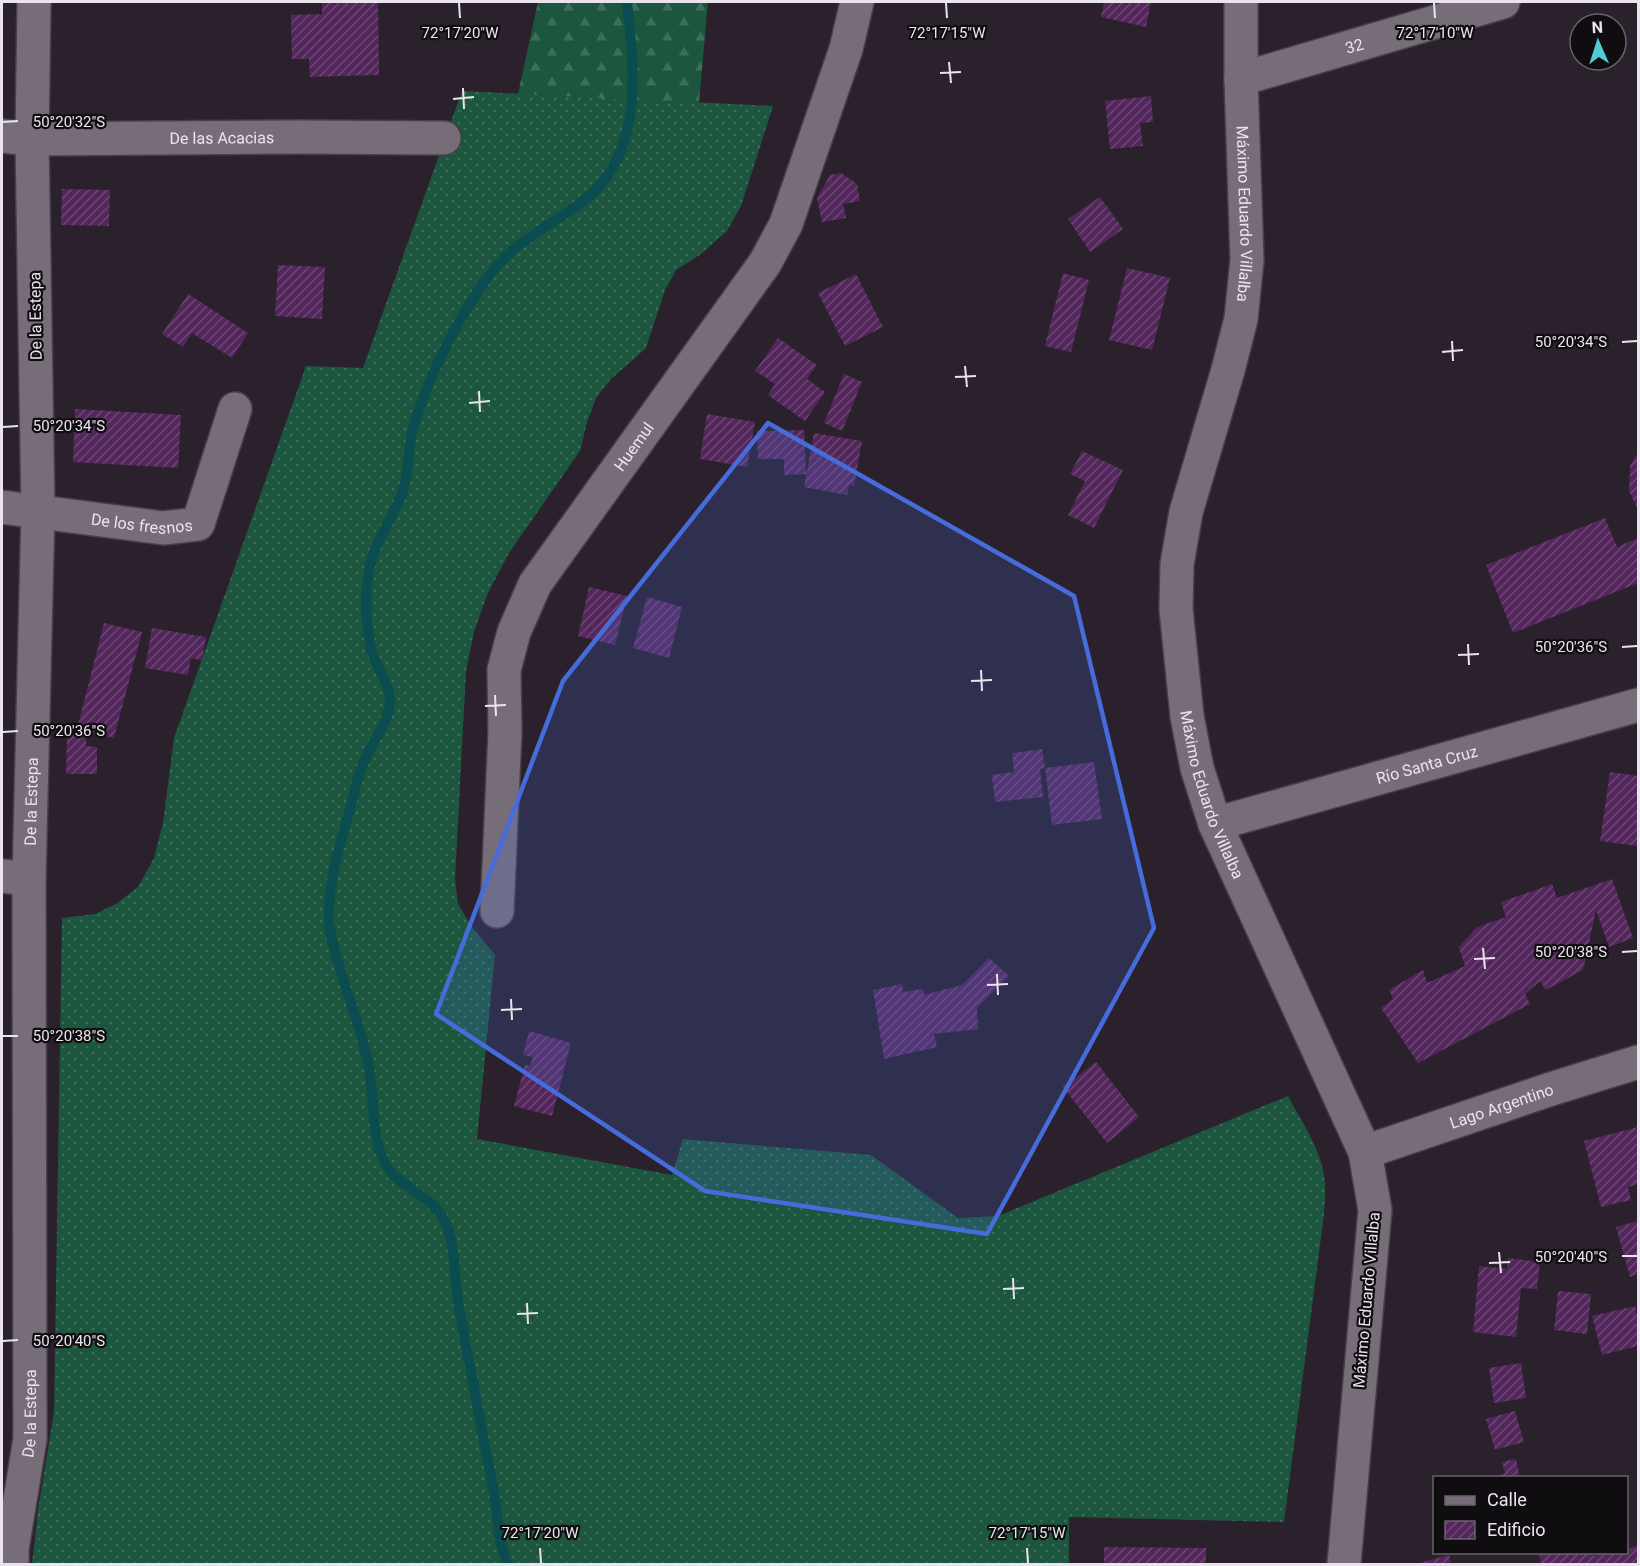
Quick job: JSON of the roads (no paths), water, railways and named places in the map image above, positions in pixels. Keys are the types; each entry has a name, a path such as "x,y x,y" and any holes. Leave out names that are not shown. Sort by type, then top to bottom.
{"street":[{"name":"De la Estepa","path":"12,1564 12,1550 30,1439 15,878 38,511 17,137 34,2"},
{"name":"Huemul","path":"497,911 505,732 504,670 514,632 535,584 765,263 786,224 846,49 857,2"},
{"name":"Máximo Eduardo Villalba","path":"1241,2 1247,260 1241,319 1186,512 1177,564 1176,609 1187,716 1197,768 1215,824 1365,1152 1375,1210 1344,1564"},
{"name":"32","path":"1241,79 1503,2"},
{"name":"De las Acacias","path":"17,137 444,138"},
{"name":"De los fresnos","path":"2,507 163,528 198,524 235,409"},
{"name":"Río Santa Cruz","path":"1215,824 1638,705"},
{"name":"Lago Argentino","path":"1365,1152 1638,1062"}],"waterway":[{"path":"507,1564 499,1536 496,1504 458,1301 451,1239 438,1211 398,1179 391,1172 381,1154 374,1124 371,1082 366,1056 333,944 329,923 330,894 335,865 358,779 389,710 387,685 373,656 369,637 366,603 369,568 375,549 403,490 417,415 448,342 489,276 523,242 577,206 599,187 615,165 625,140 633,85 627,2"}]}
